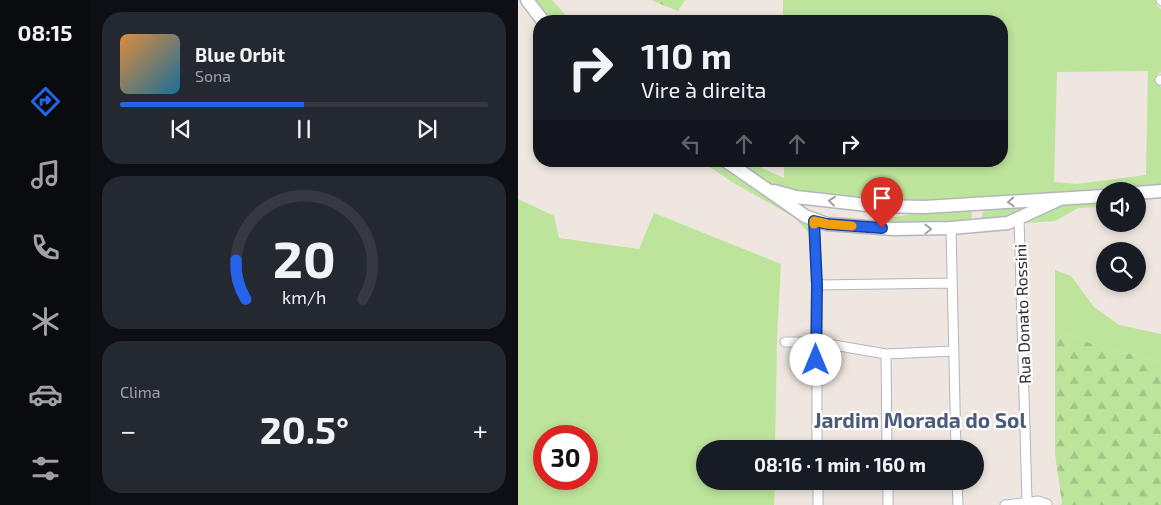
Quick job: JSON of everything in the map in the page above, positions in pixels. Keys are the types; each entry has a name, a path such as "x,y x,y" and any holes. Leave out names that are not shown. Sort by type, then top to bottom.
{"main road":[{"path":"526,0 538,15"},
{"path":"735,167 814,221 827,224 894,229 951,228 1008,223 1060,199"},
{"path":"767,189 796,197 876,206 974,204 1096,197"},
{"path":"1146,192 1162,191"},
{"path":"974,204 975,226"},
{"path":"870,227 871,217 874,214 911,212 925,206"}],"street":[{"name":"Rua Donato Rossini","path":"1019,217 1027,501"},
{"path":"814,221 817,285 817,440"},
{"path":"951,228 956,440"},
{"path":"817,285 952,283"},
{"path":"785,342 816,342 886,354 953,351"},
{"path":"886,354 887,440"},
{"path":"818,490 818,505"},
{"path":"888,490 888,505"},
{"path":"957,490 958,505"},
{"path":"1005,505 1027,501 1038,501 1047,504"}],"green space":[{"path":"532,0 552,0 566,15 543,15"},
{"path":"651,0 685,0 678,11"},
{"path":"783,0 1155,0 1157,6 1161,9 1161,72 1156,76 1156,82 1161,87 1161,188 1146,189 1146,182 1096,182 1096,193 924,205 778,190 742,167 760,167 784,178 784,167 1008,167 1008,15 783,15","holes":["1148,71 1146,175 1077,184 1054,182 1057,72"]},
{"path":"710,167 729,167 809,223 808,232 794,217 732,182"},
{"path":"518,199 554,216 559,238 639,249 654,213 781,264 777,337 775,440 696,440 696,490 775,490 774,505 518,505"},
{"path":"1096,200 1096,207 1078,208 1055,221 1027,223 1054,207"},
{"path":"1041,205 1003,220 988,221 981,219 986,209"},
{"path":"967,210 972,213 971,219 949,223 873,223 878,217 896,217 926,211"},
{"path":"1055,270 1071,276 1094,307 1119,325 1161,334 1161,362 1095,345 1055,329"},
{"path":"1055,329 1095,345 1161,362 1161,505 1061,505 1055,454"}],"slow traffic":[{"path":"814,224 814,221 852,226"}],"district":[{"name":"Jardim Morada do Sol","path":"920,419"}],"route":[{"path":"816,360 817,285 814,221 827,224 882,228"}]}
